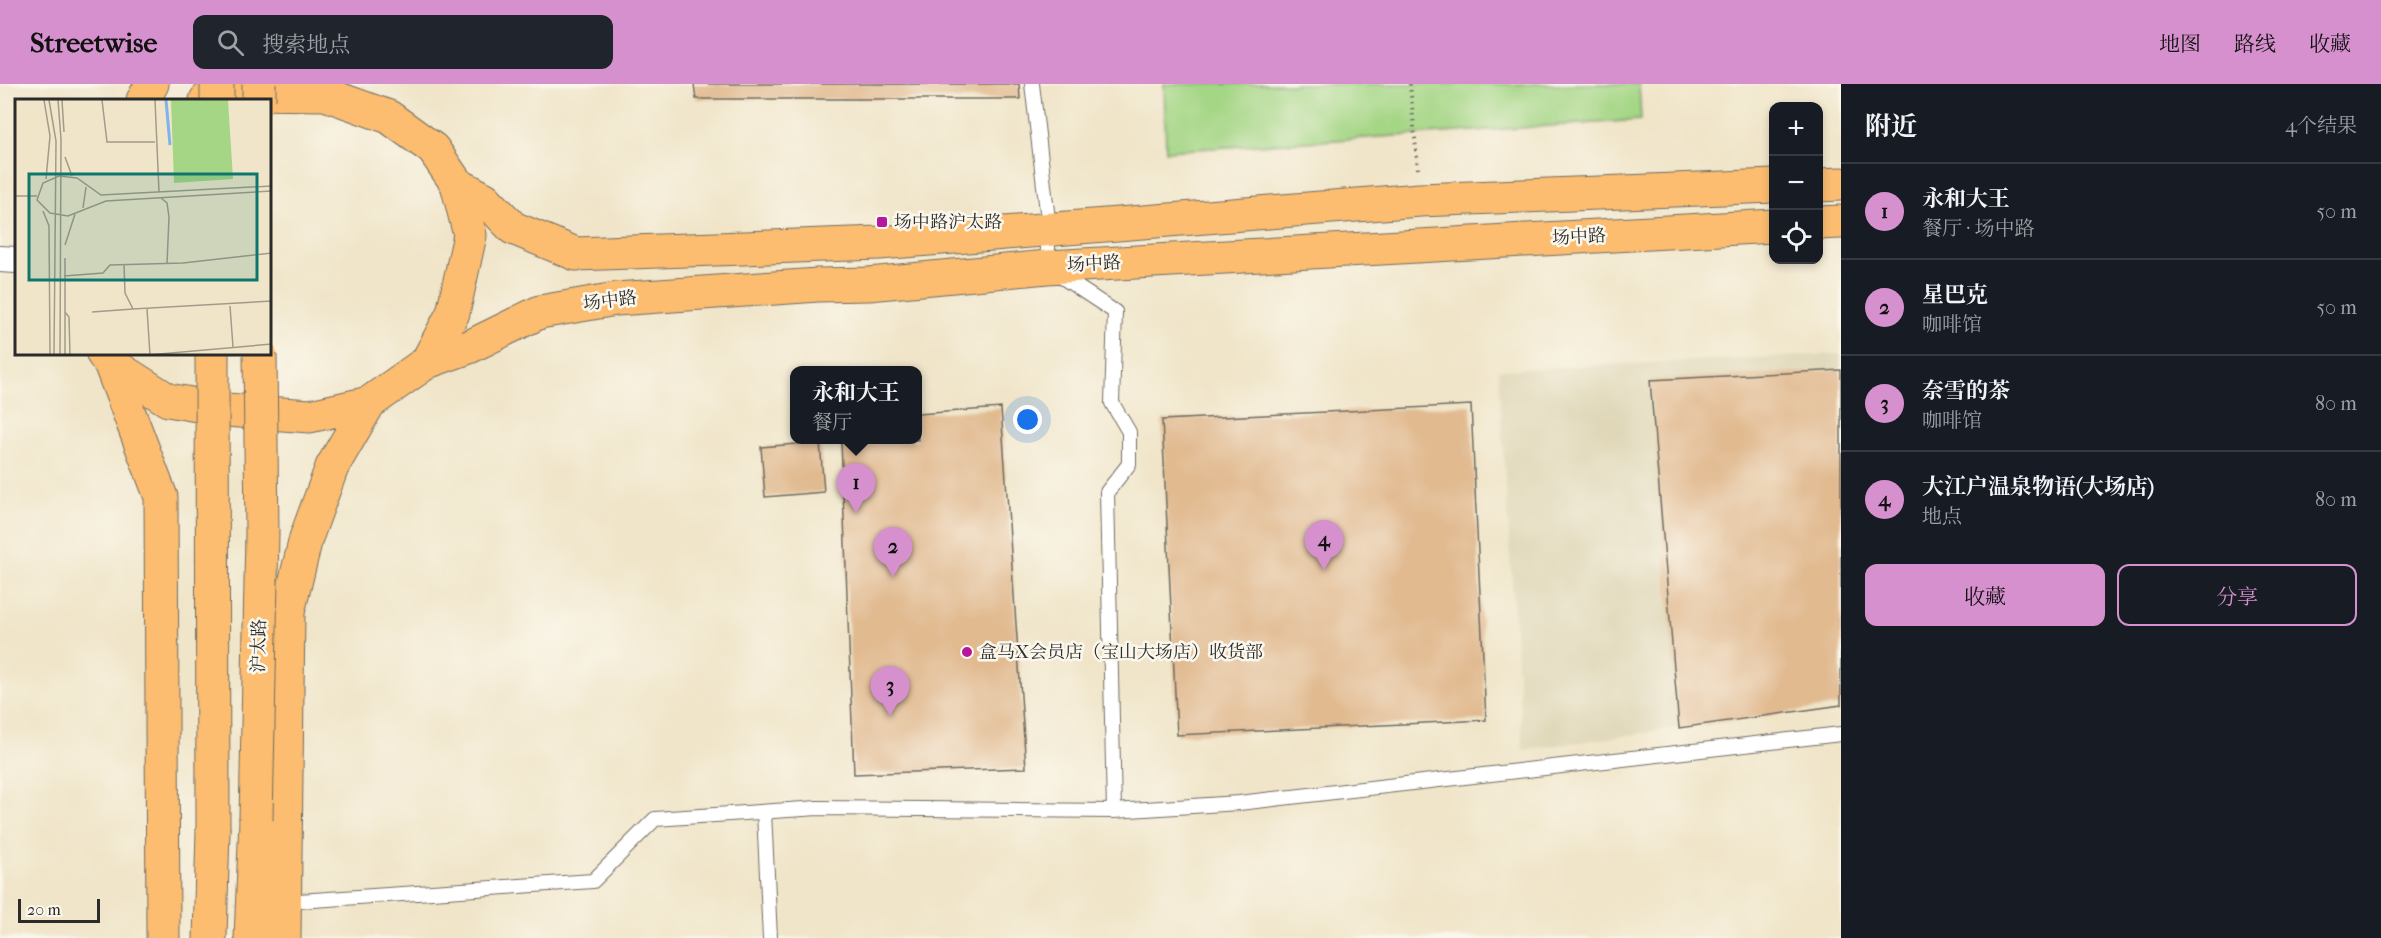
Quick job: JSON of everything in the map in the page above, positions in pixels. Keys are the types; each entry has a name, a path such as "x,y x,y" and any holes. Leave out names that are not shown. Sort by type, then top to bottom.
{"main road":[{"path":"144,99 152,84"},
{"name":"场中路","path":"211,99 242,93 345,94 389,117 433,149 457,184 470,235 453,313 427,362"},
{"name":"场中路","path":"457,184 485,199 513,228 576,254 879,243 1420,200 1769,186"},
{"path":"1823,184 1841,184"},
{"path":"1823,223 1841,222"},
{"name":"场中路","path":"106,359 168,400 226,410 310,416 369,403 427,362 469,347 540,312 616,299 818,285 869,284 1047,267 1769,226"},
{"path":"210,938 213,830 212,356"},
{"name":"沪太路","path":"251,938 262,533 260,356"},
{"path":"106,359 161,497 163,938"},
{"name":"沪太路","path":"284,938 288,612 306,538 332,467 369,403"}],"street":[{"path":"0,259 15,260"}],"lane":[{"path":"1032,84 1049,228 1047,267 1116,312 1112,403 1129,432 1129,464 1107,492 1114,811"},
{"path":"284,902 593,881 655,819 818,808 1114,811 1239,803 1841,734"},
{"path":"764,812 770,938"}],"path":[{"path":"1410,84 1420,200"}],"shaded area":[{"path":"1841,354 1841,705 1523,750 1498,370"}],"green space":[{"path":"1164,84 1639,84 1641,120 1166,151"}],"building":[{"path":"694,84 1019,84 1020,99 696,99"},
{"path":"1841,370 1841,705 1679,728 1650,380"},
{"path":"1471,405 1486,720 1177,735 1162,420"},
{"path":"1001,408 1026,768 854,774 841,444 922,444 922,414"},
{"path":"820,444 824,492 765,497 761,447"}],"place":[{"name":"场中路沪太路","path":"882,222"},
{"name":"永和大王","path":"856,513"},
{"name":"大江户温泉物语(大场店)","path":"1324,570"},
{"name":"星巴克","path":"893,577"},
{"name":"盒马X会员店（宝山大场店）收货部","path":"967,652"},
{"name":"奈雪的茶","path":"890,716"}]}
